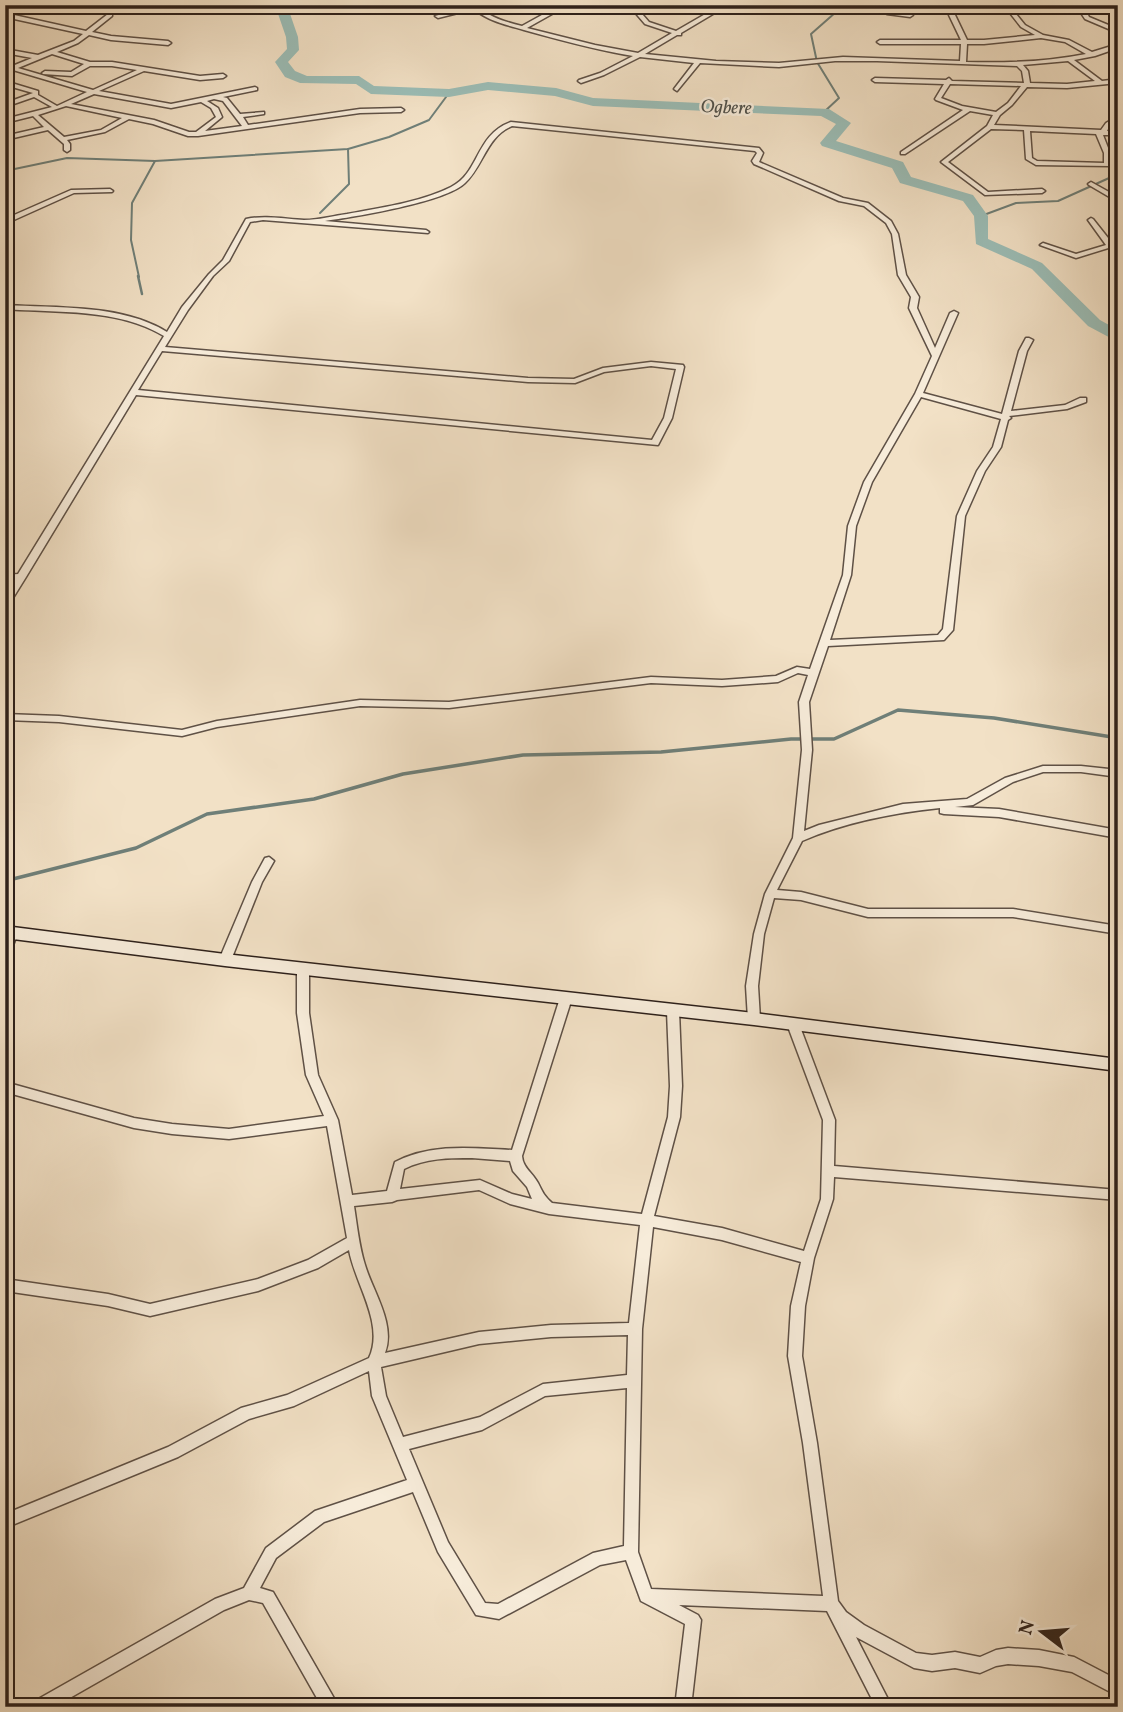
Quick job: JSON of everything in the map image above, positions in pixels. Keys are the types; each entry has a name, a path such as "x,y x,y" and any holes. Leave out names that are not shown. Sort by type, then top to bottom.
{"main road":[{"path":"9,932 225,960 754,1019 1118,1065"}],"street":[{"path":"522,28 565,5"},
{"path":"581,81 602,74 637,56 724,5"},
{"path":"893,5 889,13 910,15"},
{"path":"909,5 975,11 1012,11 1019,5"},
{"path":"1040,5 1085,8 1087,18 1118,31"},
{"path":"438,16 477,6 489,17 522,28 637,56 697,63 781,65 841,59 1018,64 1093,55 1118,47"},
{"path":"635,8 647,23 678,34"},
{"path":"1012,11 1023,26 1041,36"},
{"path":"5,15 136,41 168,43"},
{"path":"9,69 76,42 110,15"},
{"path":"952,15 964,41 963,62"},
{"path":"1110,29 1118,20"},
{"path":"880,42 964,41 1041,36 1067,41 1093,55"},
{"path":"136,41 133,48 164,50"},
{"path":"5,51 32,59"},
{"path":"53,52 89,64 145,68 200,78 223,76"},
{"path":"1069,59 1101,83"},
{"path":"677,89 697,63"},
{"path":"39,75 52,72 72,74 89,64"},
{"path":"990,127 990,122 1010,104 1027,83 1025,71 1018,64"},
{"path":"5,121 35,115 60,106 90,90 145,68"},
{"path":"9,69 90,90 171,106 256,89"},
{"path":"875,80 948,80 1067,86 1118,80"},
{"path":"948,80 938,99 997,114"},
{"path":"5,83 24,86 36,92 34,95"},
{"path":"1118,91 1118,102"},
{"path":"5,102 11,103 34,95 60,106 128,117 198,134 360,111 401,110"},
{"path":"215,96 217,100 225,99 244,121 246,128"},
{"path":"198,134 219,117 219,112 212,105 202,101"},
{"path":"903,153 969,109"},
{"path":"239,116 262,113"},
{"path":"35,115 67,144 66,150"},
{"path":"62,139 103,131 128,117"},
{"path":"1101,133 1108,124 1118,118"},
{"path":"15,120 26,133"},
{"path":"301,222 361,213 454,189 467,176 493,133 511,124 757,149 760,153 756,163 841,200 866,204 888,222 895,234 902,275 915,298 914,309 936,358"},
{"path":"1042,191 986,194 945,165 944,160 990,127 1118,133"},
{"path":"5,138 52,128"},
{"path":"1027,129 1031,163 1107,164 1101,133"},
{"path":"1091,184 1118,200"},
{"path":"5,222 73,191 110,191"},
{"path":"5,604 185,309 211,275 226,261 248,220 263,218 426,232"},
{"path":"1091,220 1109,244"},
{"path":"1043,245 1076,256 1118,243"},
{"path":"5,307 136,319 159,327 169,336"},
{"path":"754,1019 752,986 759,934 770,894 798,838 807,750 804,702 847,575 852,526 868,482 919,394 954,313"},
{"path":"824,643 883,642 940,638 945,635 955,581 961,516 981,471 997,446 1029,340"},
{"path":"133,392 655,443 668,418 680,367 651,364 603,370 575,381 528,380 160,349"},
{"path":"919,394 1007,416 1067,407 1083,400"},
{"path":"5,578 22,577"},
{"path":"5,717 182,733 217,724 360,703 449,705 651,680 722,683 778,679 797,670 814,673"},
{"path":"798,838 819,829 902,808 969,802 1009,780 1043,769 1081,769 1118,774"},
{"path":"902,808 999,813 1118,834"},
{"path":"225,960 257,882 270,861"},
{"path":"770,894 801,896 868,913 1013,913 1118,930"},
{"path":"5,952 9,932"},
{"path":"303,968 303,1013 312,1075 331,1120 353,1241 381,1326 380,1349 374,1362 379,1396 443,1547 481,1610 499,1612 598,1558 631,1552"},
{"path":"549,1208 539,1200 532,1184 517,1167 516,1156 566,998"},
{"path":"673,1011 676,1086 674,1117 647,1220 635,1329 631,1552 646,1596 694,1620 682,1707"},
{"path":"793,1024 829,1120 827,1199 808,1258 798,1306 795,1356 810,1443 831,1604 884,1707"},
{"path":"5,1087 134,1123 172,1129 229,1134 331,1120"},
{"path":"392,1197 399,1166 408,1160 452,1153 516,1156"},
{"path":"828,1171 1118,1195"},
{"path":"347,1201 480,1185 510,1199 549,1208 647,1220 722,1234 808,1258"},
{"path":"5,1284 108,1300 150,1310 258,1285 313,1264 353,1241"},
{"path":"5,1521 173,1452 246,1413 289,1401 374,1362 479,1338 551,1331 635,1329"},
{"path":"400,1445 482,1423 543,1390 634,1381"},
{"path":"249,1593 271,1553 320,1516 416,1484"},
{"path":"38,1707 220,1604 249,1593 268,1597 331,1707"},
{"path":"646,1596 831,1604 841,1617 859,1630 914,1660 932,1663 955,1660 980,1665 1008,1656 1039,1658 1074,1665 1118,1688"}],"waterway":[{"name":"Ogbere","path":"281,5 292,37 293,50 281,62 290,74 305,80 359,80 371,90 449,93 488,86 556,92 593,102 824,112 844,123 827,143 898,165 905,180 968,198 981,216 981,241 1037,266 1094,323 1118,337"},
{"path":"824,112 839,98 817,62 811,34 844,5"},
{"path":"348,149 389,137 429,120 449,93"},
{"path":"155,161 348,149"},
{"path":"320,213 349,184 348,149"},
{"path":"5,171 67,158 155,161"},
{"path":"139,277 131,240 132,203 155,161"},
{"path":"981,216 1016,203 1058,201 1118,174"},
{"path":"138,276 142,294"},
{"path":"5,881 136,848 207,814 314,799 403,774 523,755 661,752 791,739 834,739 898,710 994,718 1118,738"}]}
